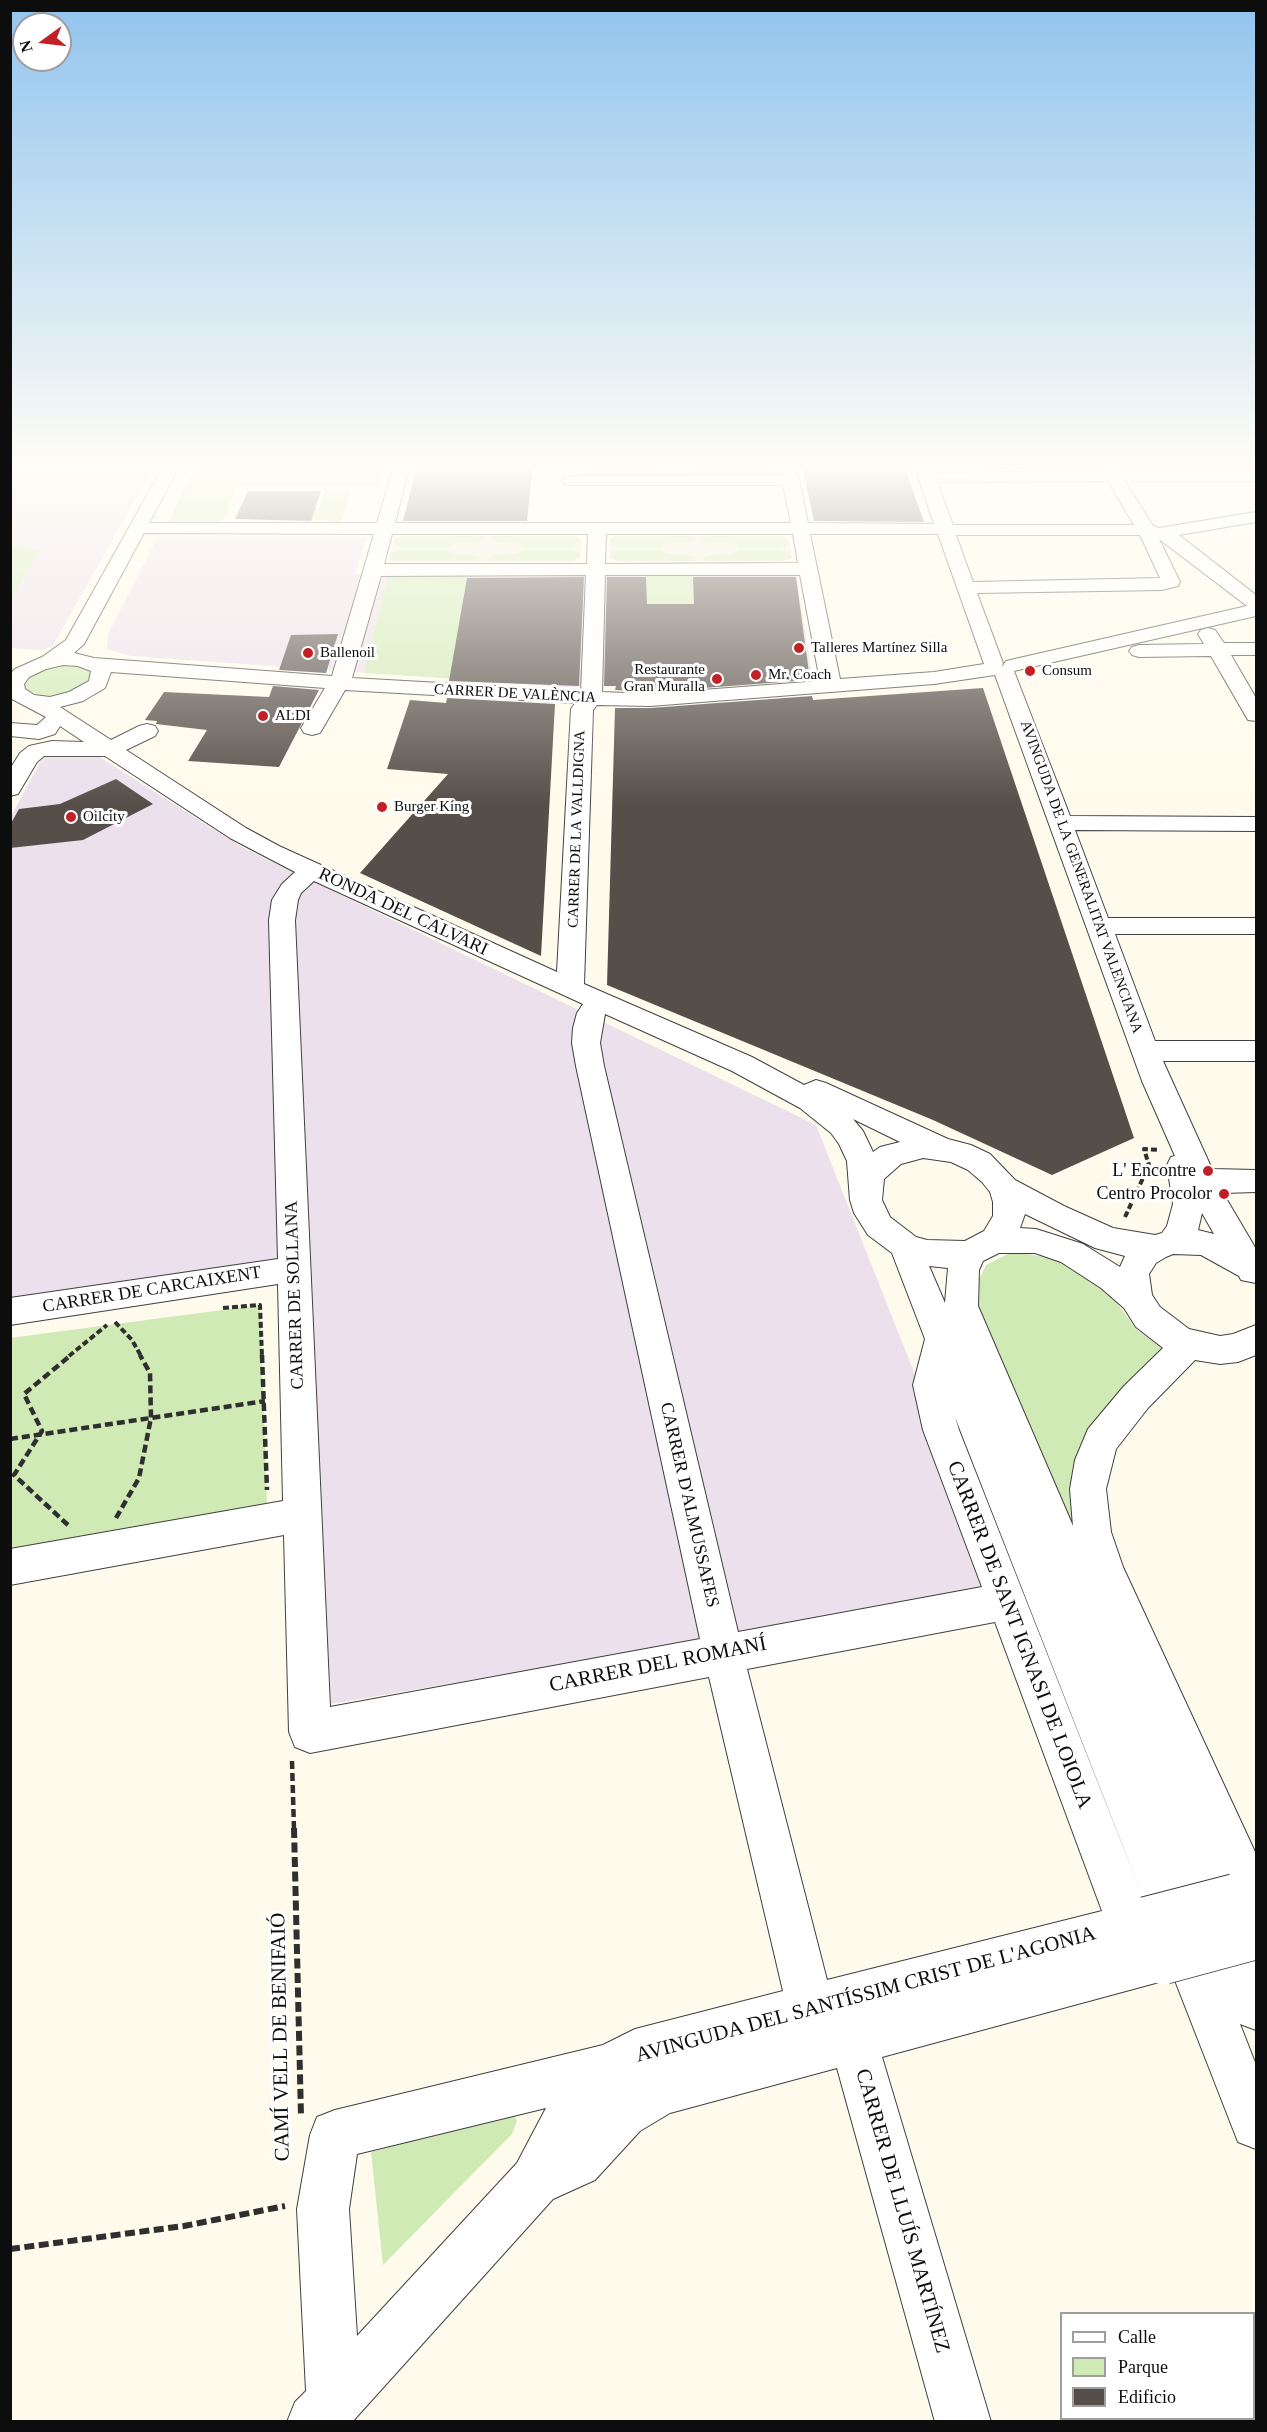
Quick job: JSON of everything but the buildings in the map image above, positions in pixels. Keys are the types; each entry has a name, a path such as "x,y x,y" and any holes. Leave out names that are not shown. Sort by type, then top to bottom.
{"street":[{"path":"10,789 32,754 47,748 49,727 56,702 76,698 94,688 87,662 118,578"},
{"path":"312,728 345,672 371,578"},
{"name":"CARRER DE LA VALLDIGNA","path":"585,996 582,709 591,699 595,578"},
{"path":"810,578 831,685"},
{"name":"AVINGUDA DE LA GENERALITAT VALENCIANA","path":"969,578 1156,1081 1189,1192 1189,1204 1182,1230 1137,1264 1133,1274 1136,1299"},
{"name":"AVINGUDA DE LA GENERALITAT VALENCIANA","path":"973,578 1002,666"},
{"path":"977,587 1162,584 1171,582 1170,578"},
{"path":"1224,578 1257,604"},
{"name":"CARRER DE VALÈNCIA","path":"87,662 121,672 144,669 591,699 650,699 934,678 1072,652 1257,610"},
{"path":"1200,624 1219,649 1257,715"},
{"path":"1072,652 1257,648"},
{"path":"10,661 87,662"},
{"path":"12,683 22,673 45,663"},
{"name":"RONDA DEL CALVARI","path":"12,683 18,696 49,727 81,729 238,833 312,870 585,996 742,1064 810,1101 841,1125 860,1154 865,1171 866,1187"},
{"path":"76,698 74,714 81,729"},
{"path":"10,729 49,727 111,749 147,731"},
{"path":"1061,823 1257,824"},
{"name":"CARRER DE SOLLANA","path":"310,1732 282,920 285,900 291,889 312,870"},
{"path":"1099,926 1257,926"},
{"name":"CARRER D'ALMUSSAFES","path":"585,996 591,1013 587,1028 590,1066 723,1653 834,2016"},
{"path":"1145,1051 1257,1051"},
{"name":"RONDA DEL CALVARI","path":"742,1064 775,1072 941,1148"},
{"name":"AVINGUDA DE LA GENERALITAT VALENCIANA","path":"1156,1081 1201,1181 1224,1225 1255,1273"},
{"path":"1251,1348 1220,1350 1189,1344 1156,1326 1136,1299 1113,1279 1072,1252 1036,1241 983,1246 949,1255 927,1253 905,1246 890,1237 874,1219 866,1200 866,1187 870,1174 891,1155 923,1147 941,1148 960,1153 979,1162 1004,1188 1009,1202 1009,1216 1004,1229 983,1246 963,1269 961,1306 1257,2007"},
{"path":"1201,1181 1257,1181"},
{"path":"1004,1188 1053,1215 1106,1239 1131,1245 1194,1242 1215,1247 1230,1254 1255,1273"},
{"path":"905,1246 1257,2124"},
{"name":"CARRER DE CARCAIXENT","path":"10,1312 294,1269"},
{"name":"CARRER DE SANT IGNASI DE LOIOLA","path":"942,1340 930,1385 941,1430 1006,1601 1147,1936"},
{"path":"1189,1344 1136,1397 1101,1440 1093,1460 1088,1489 1092,1532 1105,1570 1250,1911"},
{"path":"10,1567 92,1546 302,1515"},
{"name":"CARRER DEL ROMANÍ","path":"310,1732 1006,1601"},
{"name":"AVINGUDA DEL SANTÍSSIM CRIST DE L'AGONIA","path":"324,2412 535,2181 559,2131 613,2067 634,2053 834,2016 1250,1911"},
{"name":"AVINGUDA DEL SANTÍSSIM CRIST DE L'AGONIA","path":"535,2181 577,2162 623,2114 660,2091 834,2016"},
{"name":"CARRER DE LLUÍS MARTÍNEZ","path":"834,2016 963,2421"},
{"path":"324,2412 323,2209 335,2135 613,2067"}],"path":[{"path":"1123,1221 1149,1165 1144,1149 1178,1151"},
{"path":"260,1305 267,1494"},
{"path":"113,1320 132,1340 150,1373 151,1418 139,1478 116,1519 92,1546 14,1475 39,1435 42,1431 24,1394 113,1320"},
{"path":"10,1439 298,1396"},
{"name":"CAMÍ VELL DE BENIFAIÓ","path":"302,2124 292,1757 310,1732"},
{"path":"10,2249 184,2226 294,2204"}],"shaded area":[{"path":"23,578 91,578 52,647 42,650 11,648 10,598"},
{"path":"136,578 797,578 812,674 654,686 566,687 131,656 107,649 108,634"},
{"path":"45,753 95,754 240,846 816,1125 1000,1589 331,1704 308,1259 11,1301 11,816"}],"green space":[{"path":"11,578 23,578 11,598"},
{"path":"387,578 466,578 450,678 364,673"},
{"path":"646,578 693,578 694,604 647,604"},
{"path":"60,664 85,668 90,671 91,680 82,689 55,697 36,697 25,691 24,682 34,672"},
{"path":"1012,1252 1061,1259 1089,1275 1115,1300 1136,1329 1163,1349 1147,1369 1077,1542 980,1316 973,1292 986,1265"},
{"path":"260,1305 267,1506 11,1549 10,1338"},
{"path":"513,2113 517,2121 512,2134 383,2265 371,2152"}],"place":[{"name":"Talleres Martínez Silla","path":"799,648"},
{"name":"Ballenoil","path":"308,653"},
{"name":"Consum","path":"1030,671"},
{"name":"Mr. Coach","path":"756,675"},
{"name":"Restaurante Gran Muralla","path":"717,679"},
{"name":"ALDI","path":"263,716"},
{"name":"Burger King","path":"382,807"},
{"name":"Oilcity","path":"71,817"},
{"name":"L' Encontre","path":"1208,1171"},
{"name":"Centro Procolor","path":"1224,1194"}]}
